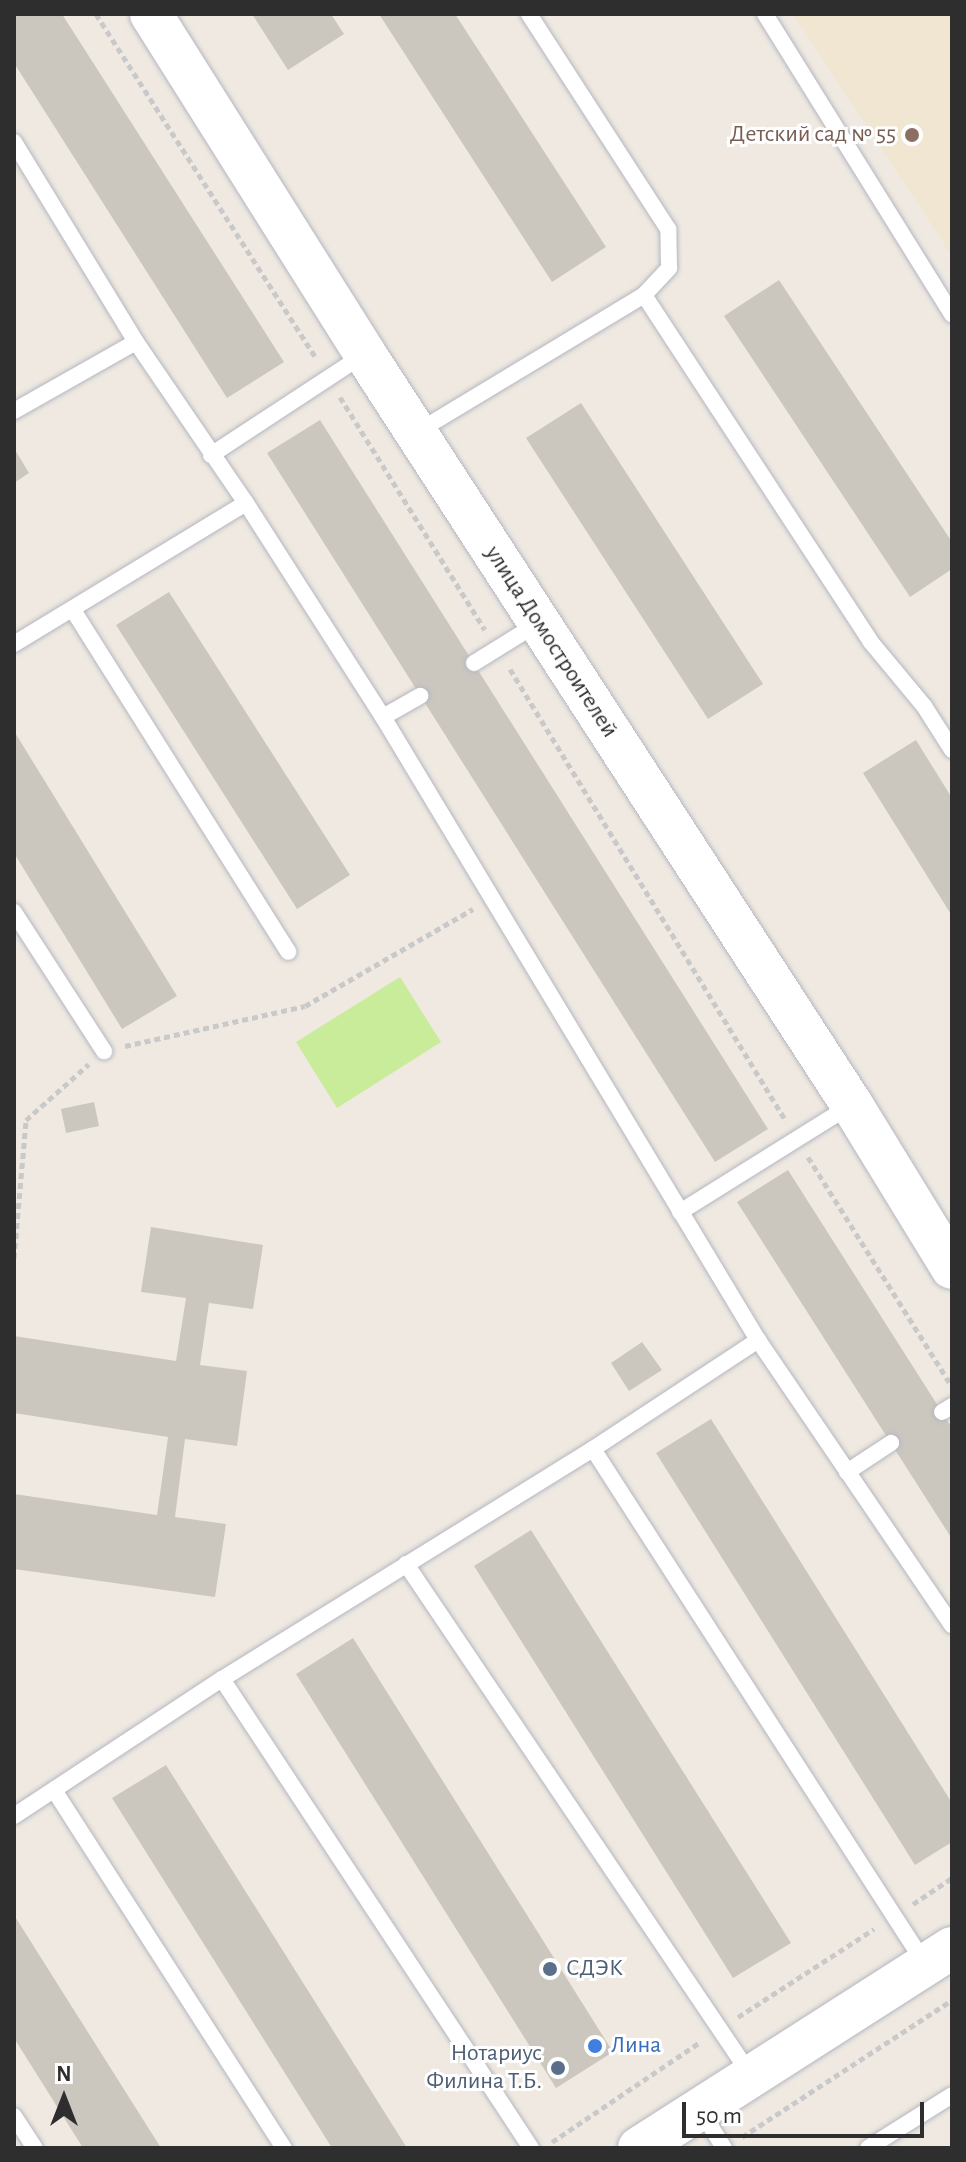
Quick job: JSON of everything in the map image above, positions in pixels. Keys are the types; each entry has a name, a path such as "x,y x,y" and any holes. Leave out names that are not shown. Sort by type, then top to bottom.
{"street":[{"name":"улица Домостроителей","path":"151,14 365,354 852,1105 952,1268"},
{"path":"639,2148 751,2075 940,1960"}],"lane":[{"path":"417,432 644,295 669,268 668,229 529,14"},
{"path":"765,14 952,315"},
{"path":"14,142 136,342 246,503 383,717 758,1340 952,1625"},
{"path":"644,295 870,641 924,706 952,750"},
{"path":"14,411 136,342"},
{"path":"211,455 365,354"},
{"path":"14,644 246,503"},
{"path":"73,610 288,952"},
{"path":"474,663 538,623"},
{"path":"383,717 420,696"},
{"path":"14,912 104,1051"},
{"path":"680,1212 852,1105"},
{"path":"14,1816 222,1679 593,1449 758,1340"},
{"path":"847,1472 891,1443"},
{"path":"593,1449 894,1916 940,1960"},
{"path":"406,1564 751,2075"},
{"path":"222,1679 531,2148"},
{"path":"54,1790 284,2148"},
{"path":"868,2148 952,2095"},
{"path":"700,2110 724,2148"},
{"path":"14,2116 35,2148"}],"path":[{"path":"96,14 328,378 952,1386"},
{"path":"14,1258 26,1120 104,1051 305,1006 493,897"},
{"path":"543,2148 952,1878"},
{"path":"739,2139 952,2000"}],"shaded area":[{"name":"Детский сад № 55","path":"793,14 952,14 952,256"}],"green space":[{"path":"400,977 441,1042 337,1108 296,1042"}],"building":[{"path":"14,14 62,14 284,362 227,398 14,63"},
{"path":"252,14 331,14 344,34 288,70"},
{"path":"379,14 455,14 606,247 552,282"},
{"path":"779,280 952,542 952,569 910,597 724,316"},
{"path":"581,403 763,684 708,719 526,438"},
{"path":"320,420 768,1129 715,1162 267,453"},
{"path":"14,448 29,473 14,483"},
{"path":"169,592 350,875 297,909 116,625"},
{"path":"14,731 177,996 122,1029 14,853"},
{"path":"916,740 952,798 952,916 863,773"},
{"path":"94,1102 99,1126 66,1133 61,1109"},
{"path":"788,1170 952,1428 952,1539 737,1202"},
{"path":"151,1227 263,1245 253,1309 209,1303 200,1365 247,1371 237,1446 185,1439 175,1517 226,1524 215,1597 14,1569 14,1494 157,1515 168,1437 14,1413 14,1336 176,1361 186,1298 141,1292"},
{"path":"642,1342 662,1370 629,1391 611,1363"},
{"path":"711,1419 952,1803 952,1842 915,1865 656,1453"},
{"path":"531,1530 791,1943 733,1978 474,1566"},
{"path":"353,1638 613,2052 556,2088 296,1674"},
{"path":"166,1765 407,2148 332,2148 112,1798"},
{"path":"14,1915 161,2148 83,2148 14,2038"}],"place":[{"name":"Детский сад № 55","path":"912,135"},
{"name":"СДЭК","path":"550,1969"},
{"name":"Лина","path":"595,2046"},
{"name":"Нотариус Филина Т.Б.","path":"558,2068"}]}
